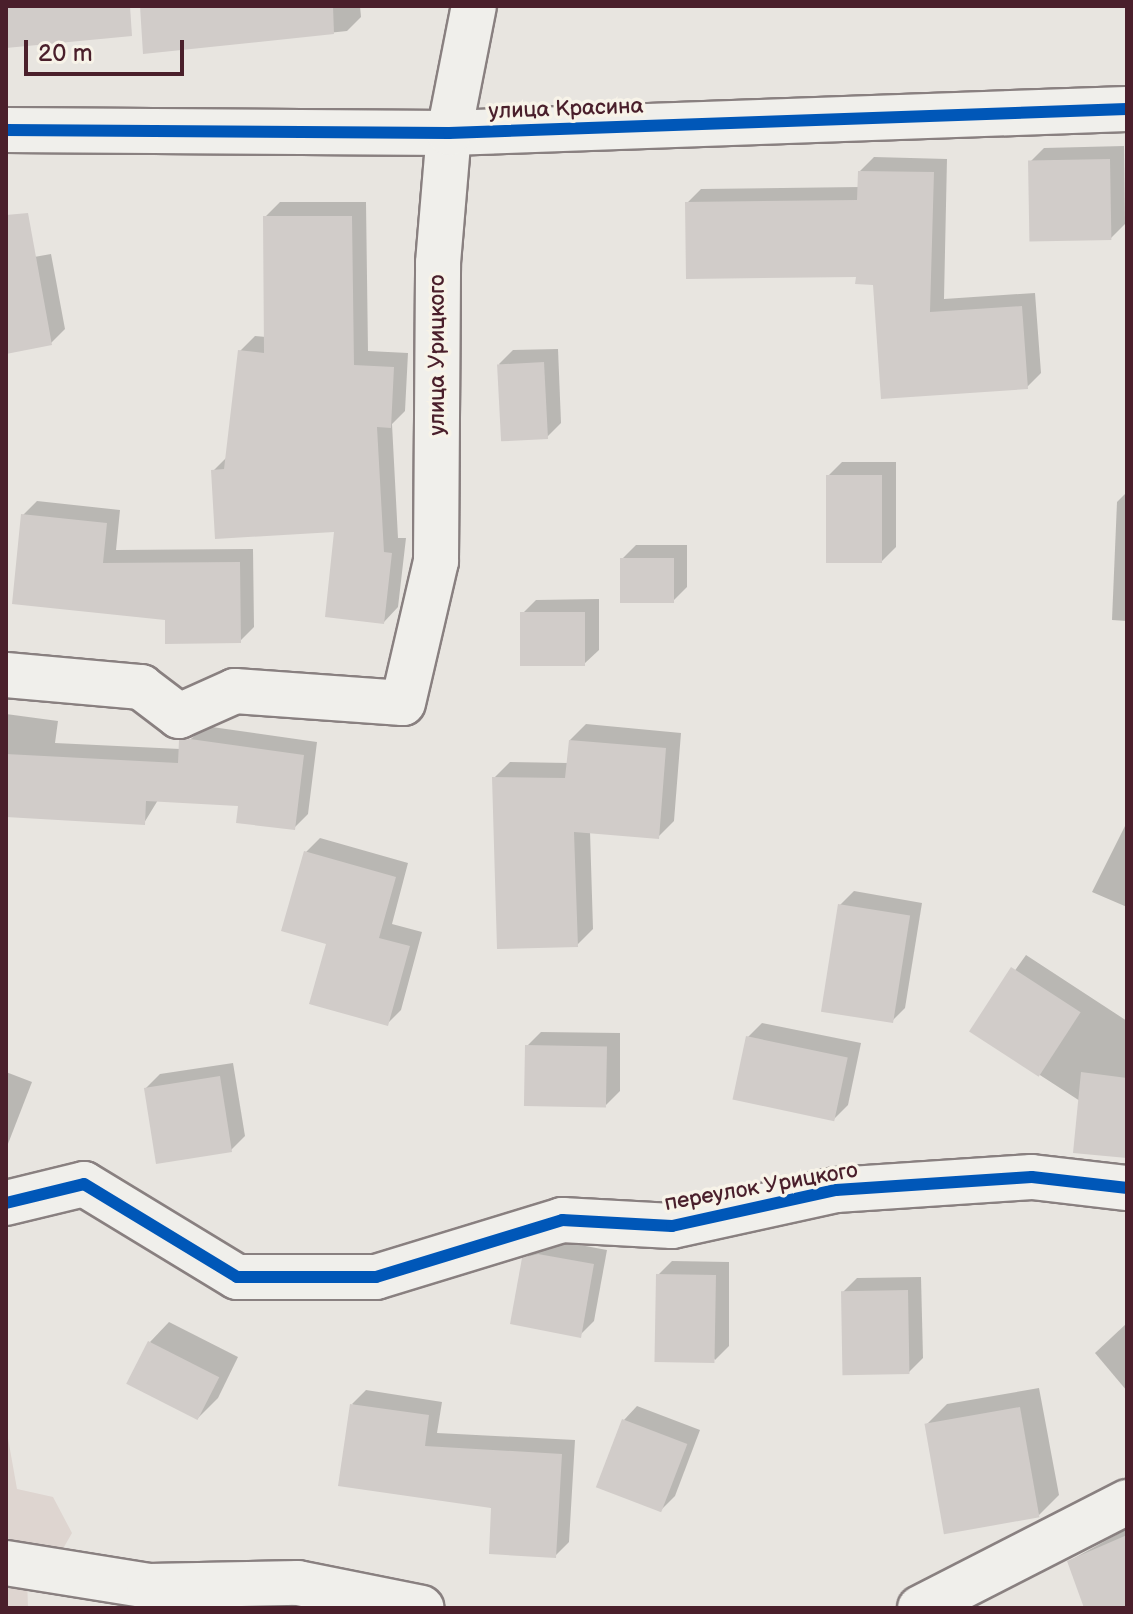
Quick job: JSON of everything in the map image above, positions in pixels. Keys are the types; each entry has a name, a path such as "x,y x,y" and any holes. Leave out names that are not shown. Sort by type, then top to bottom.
{"street":[{"name":"улица Урицкого","path":"6,675 141,687 179,716 235,691 403,703 436,561 438,263 449,133 474,6"},
{"name":"улица Красина","path":"6,130 449,133 1127,109"},
{"name":"переулок Урицкого","path":"6,1203 84,1184 237,1277 376,1277 562,1220 672,1226 836,1190 1032,1177 1127,1188"},
{"path":"920,1608 1127,1502"},
{"path":"6,1563 149,1586 298,1583 422,1608"}],"shaded area":[{"path":"6,1427 17,1489 53,1497 72,1533 56,1561 26,1546 28,1608 6,1608"}],"building":[{"path":"6,6 130,6 132,36 6,48"},
{"path":"140,6 333,6 334,34 143,54"},
{"path":"1110,159 1111,240 1029,241 1028,160"},
{"path":"858,171 934,172 930,312 1022,306 1028,389 881,399 873,285 855,284 856,277 686,279 685,202 857,200"},
{"path":"28,213 52,345 6,354 6,215"},
{"path":"263,216 352,216 354,365 394,367 391,428 377,427 384,552 392,553 384,624 325,617 334,532 215,539 211,470 224,469 238,350 264,353"},
{"path":"544,362 548,439 501,441 497,364"},
{"path":"826,475 882,475 882,563 826,563"},
{"path":"21,514 107,523 103,563 240,562 241,643 165,644 165,620 12,604"},
{"path":"620,558 674,558 674,603 620,603"},
{"path":"520,612 585,612 585,666 520,666"},
{"path":"179,740 304,755 295,830 236,823 238,806 146,801 145,825 6,817 6,754 178,763"},
{"path":"569,740 666,748 659,839 574,832 578,947 497,949 492,777 565,778"},
{"path":"304,851 396,877 379,938 410,946 388,1026 309,1004 326,944 281,931"},
{"path":"838,904 910,915 893,1023 821,1012"},
{"path":"1011,967 1081,1012 1039,1077 969,1032"},
{"path":"746,1036 848,1058 834,1121 732,1100"},
{"path":"525,1045 607,1046 606,1107 524,1106"},
{"path":"1081,1072 1127,1078 1127,1158 1073,1153"},
{"path":"220,1076 232,1152 156,1164 144,1088"},
{"path":"538,1254 594,1264 581,1338 510,1324 522,1258"},
{"path":"656,1274 716,1275 714,1363 654,1362"},
{"path":"908,1290 909,1374 842,1375 841,1291"},
{"path":"148,1341 219,1377 197,1420 126,1384"},
{"path":"350,1404 429,1415 425,1446 562,1454 556,1558 489,1554 491,1508 338,1486"},
{"path":"1020,1407 1039,1517 944,1534 924,1424"},
{"path":"622,1419 687,1444 661,1512 596,1487"},
{"path":"1127,1535 1127,1608 1084,1608 1067,1561"}],"cycle path":[{"path":"6,130 449,133 1127,109"},
{"path":"6,1203 84,1184 237,1277 376,1277 562,1220 672,1226 836,1190 1032,1177 1127,1188"}]}
